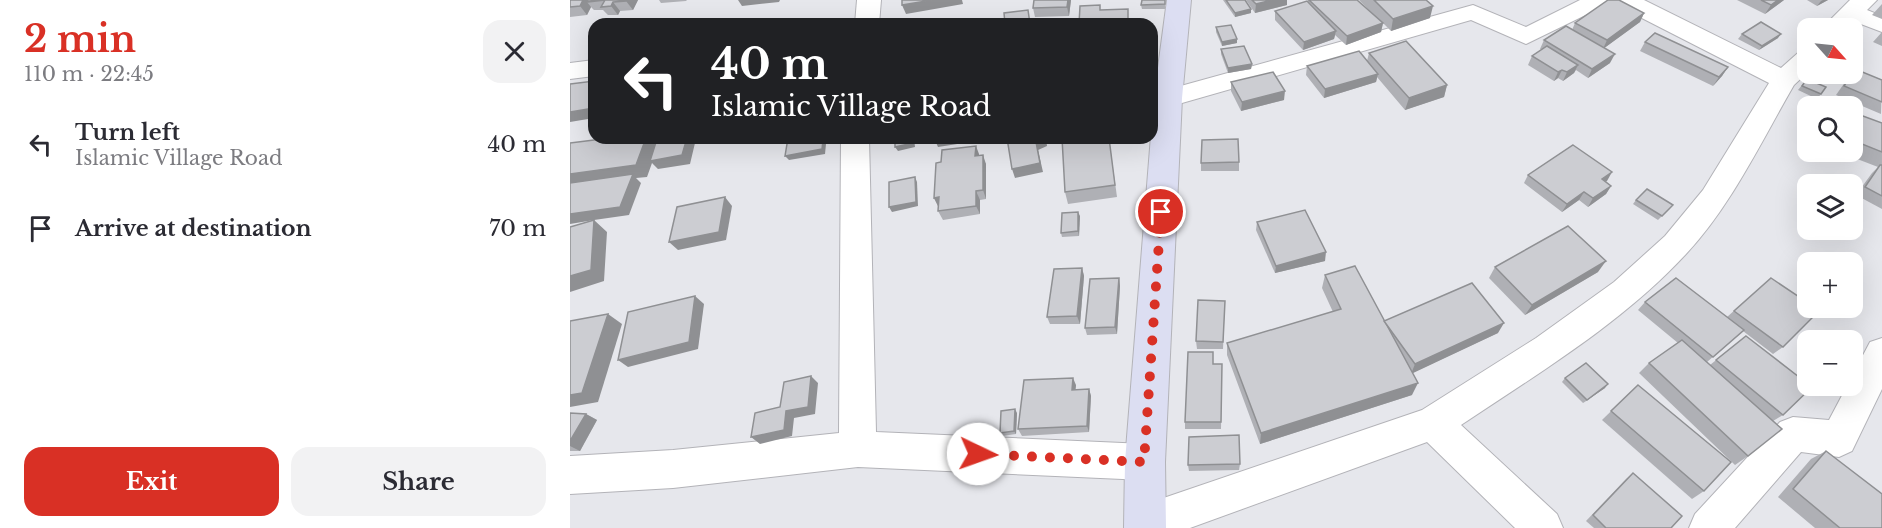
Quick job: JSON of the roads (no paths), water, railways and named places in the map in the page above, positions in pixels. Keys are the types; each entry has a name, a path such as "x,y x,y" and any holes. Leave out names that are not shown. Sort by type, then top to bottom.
{"street":[{"path":"868,18 870,0"},
{"path":"1179,0 1168,98 1144,462 1146,526 1433,423 1548,349 1625,292 1676,245 1713,198 1784,80 1797,68"},
{"path":"1168,98 1473,12 1526,36 1598,0"},
{"path":"1629,0 1642,9 1784,80"},
{"path":"1844,18 1857,5 1882,25"},
{"path":"570,70 588,68"},
{"path":"855,144 858,449"},
{"path":"1709,528 1793,434 1839,439 1882,353"},
{"path":"1433,423 1543,528"},
{"path":"570,475 673,469 858,449 1144,462"}]}
